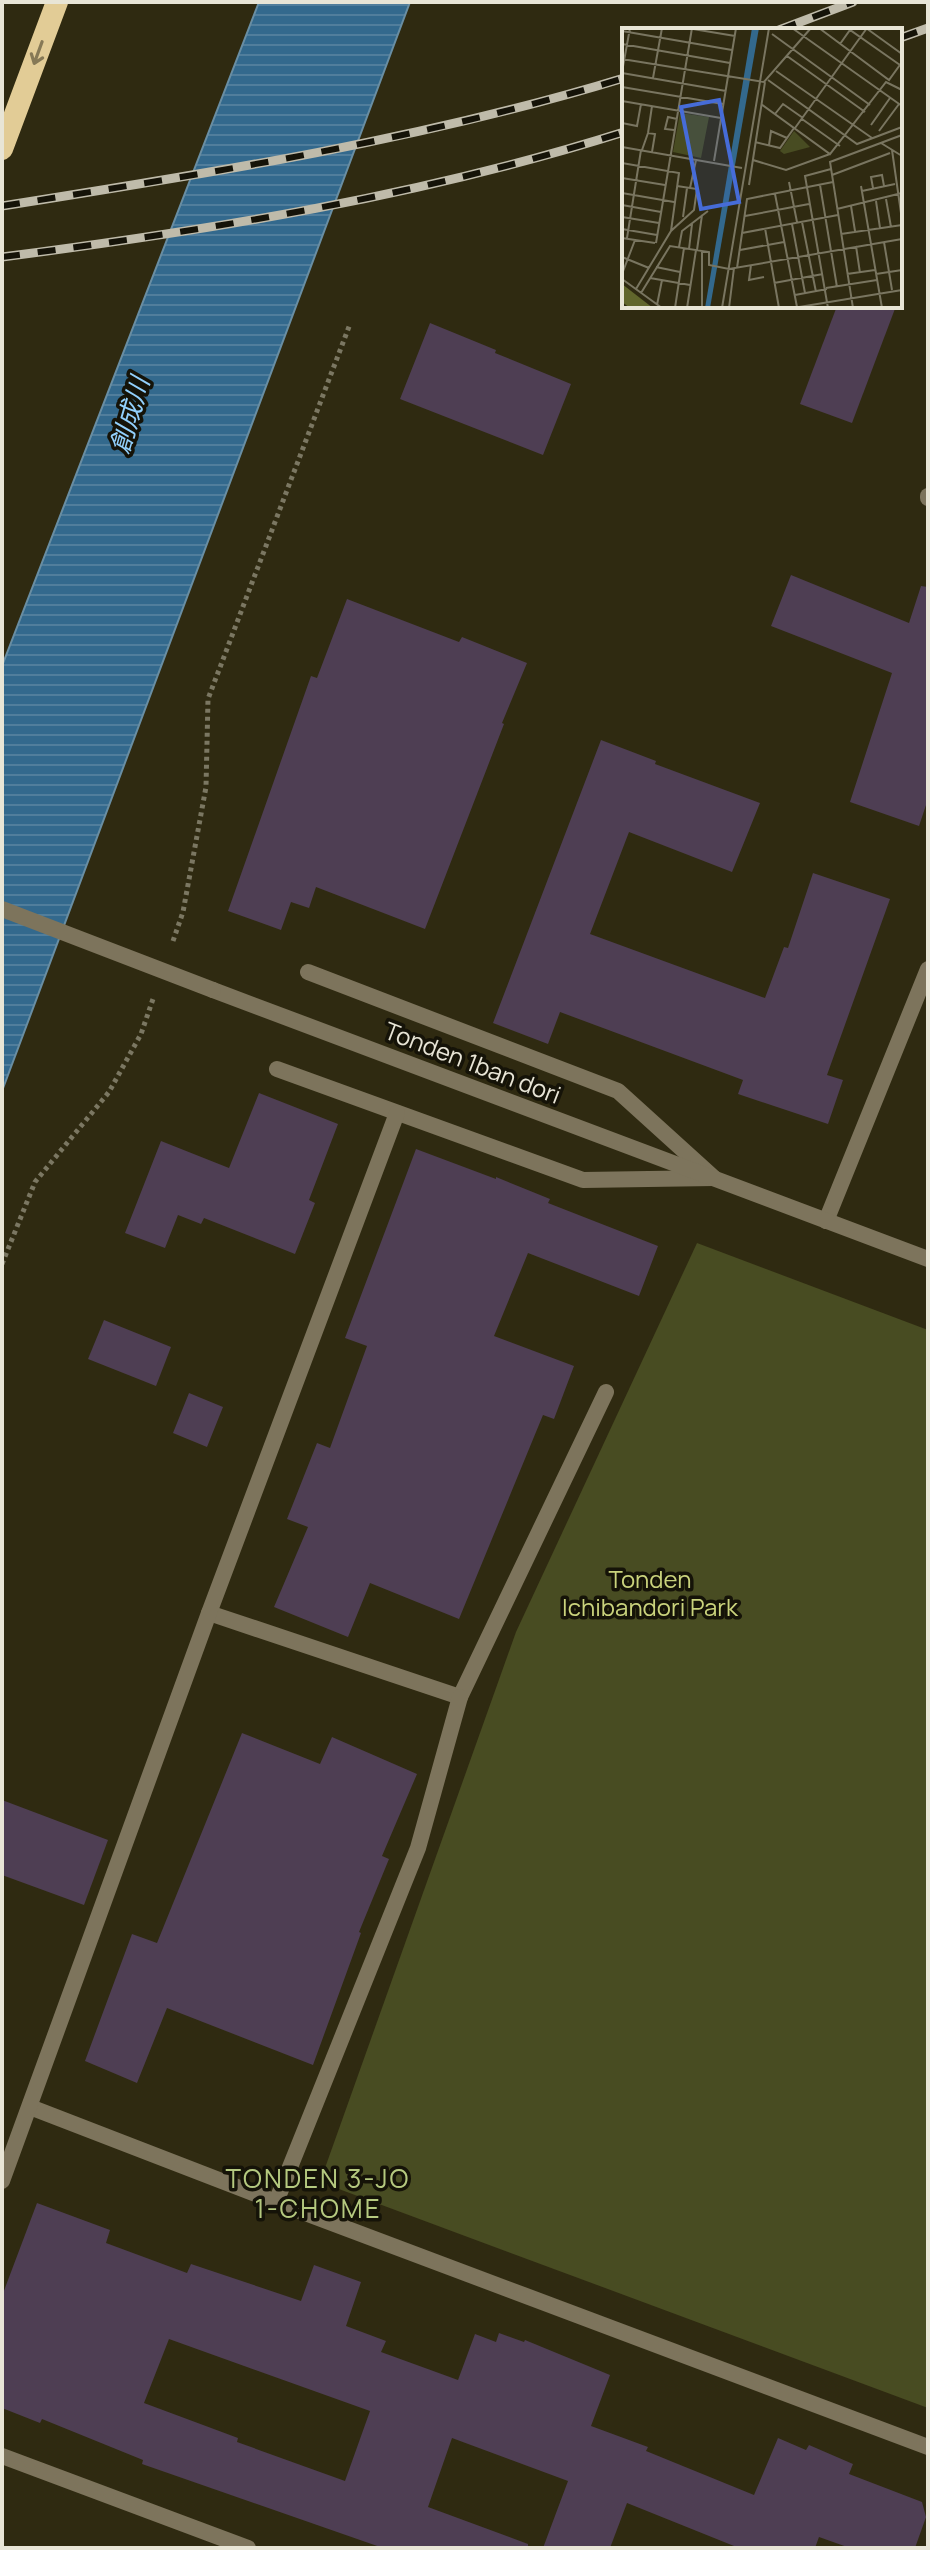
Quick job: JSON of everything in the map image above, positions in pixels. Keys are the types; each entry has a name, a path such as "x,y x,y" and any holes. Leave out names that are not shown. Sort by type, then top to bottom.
{"highway":[{"path":"2,149 57,2"}],"street":[{"name":"Tonden 1ban dori","path":"2,909 928,1259"},
{"path":"826,1221 928,969"},
{"path":"308,972 618,1091 714,1178"},
{"path":"277,1069 583,1180 714,1178"},
{"path":"2,2181 209,1613 397,1113"},
{"path":"276,2202 418,1848 460,1697 606,1392"},
{"path":"209,1613 460,1697"},
{"path":"30,2107 928,2447"},
{"path":"2,2456 248,2548"}],"path":[{"path":"169,953 183,912 206,787 208,699 350,324"},
{"path":"2,1264 35,1182 109,1092 141,1034 155,994"}],"green space":[{"name":"Tonden Ichibandori Park","path":"697,1243 928,1330 928,2408 320,2182 516,1632"}],"water":[{"name":"創成川","path":"259,2 410,2 2,1091 2,666"}],"building":[{"path":"836,308 895,308 852,423 800,404"},
{"path":"430,323 571,384 543,455 400,399"},
{"path":"791,575 909,623 921,586 928,587 928,799 919,826 850,802 892,673 771,626"},
{"path":"347,599 459,642 462,637 527,663 425,929 316,887 309,908 291,902 281,930 228,911 311,676 317,678"},
{"path":"601,740 656,761 655,764 760,803 732,872 629,832 590,934 765,998 784,947 788,948 813,873 890,899 827,1075 843,1080 828,1124 738,1094 743,1080 560,1012 548,1044 493,1023"},
{"path":"259,1093 338,1124 309,1200 315,1203 295,1254 204,1218 201,1224 178,1215 165,1248 125,1233 161,1141 229,1168"},
{"path":"416,1149 496,1177 550,1199 548,1203 658,1246 639,1296 528,1253 494,1336 574,1366 554,1419 543,1415 459,1619 370,1583 348,1637 274,1607 308,1527 287,1519 317,1443 330,1448 367,1346 345,1338"},
{"path":"104,1320 171,1347 156,1386 88,1359"},
{"path":"189,1393 223,1407 207,1447 173,1433"},
{"path":"242,1733 320,1764 332,1737 417,1774 382,1856 389,1859 359,1932 313,2065 167,2008 137,2083 85,2061 132,1934 157,1943"},
{"path":"2,1800 108,1840 84,1905 2,1875"},
{"path":"37,2203 110,2230 106,2243 187,2273 191,2264 301,2301 314,2265 361,2282 346,2326 386,2341 381,2352 458,2380 475,2334 496,2342 499,2333 525,2340 610,2375 591,2426 648,2447 646,2451 754,2495 778,2438 806,2450 809,2445 853,2464 849,2474 922,2502 926,2517 915,2548 850,2548 819,2537 815,2548 739,2548 627,2503 610,2548 543,2548 568,2481 452,2438 428,2507 528,2544 528,2548 383,2548 142,2464 143,2460 42,2419 40,2423 2,2408 2,2296","holes":["169,2339 370,2411 345,2481 237,2442 238,2438 144,2403"]}],"railway":[{"path":"784,28 853,2"},
{"path":"902,37 928,28"},
{"path":"2,206 237,167 393,137 471,120 622,79"},
{"path":"2,257 159,235 394,193 548,155 622,133"}],"district":[{"name":"TONDEN 3-JO 1-CHOME","path":"318,2193"}]}
